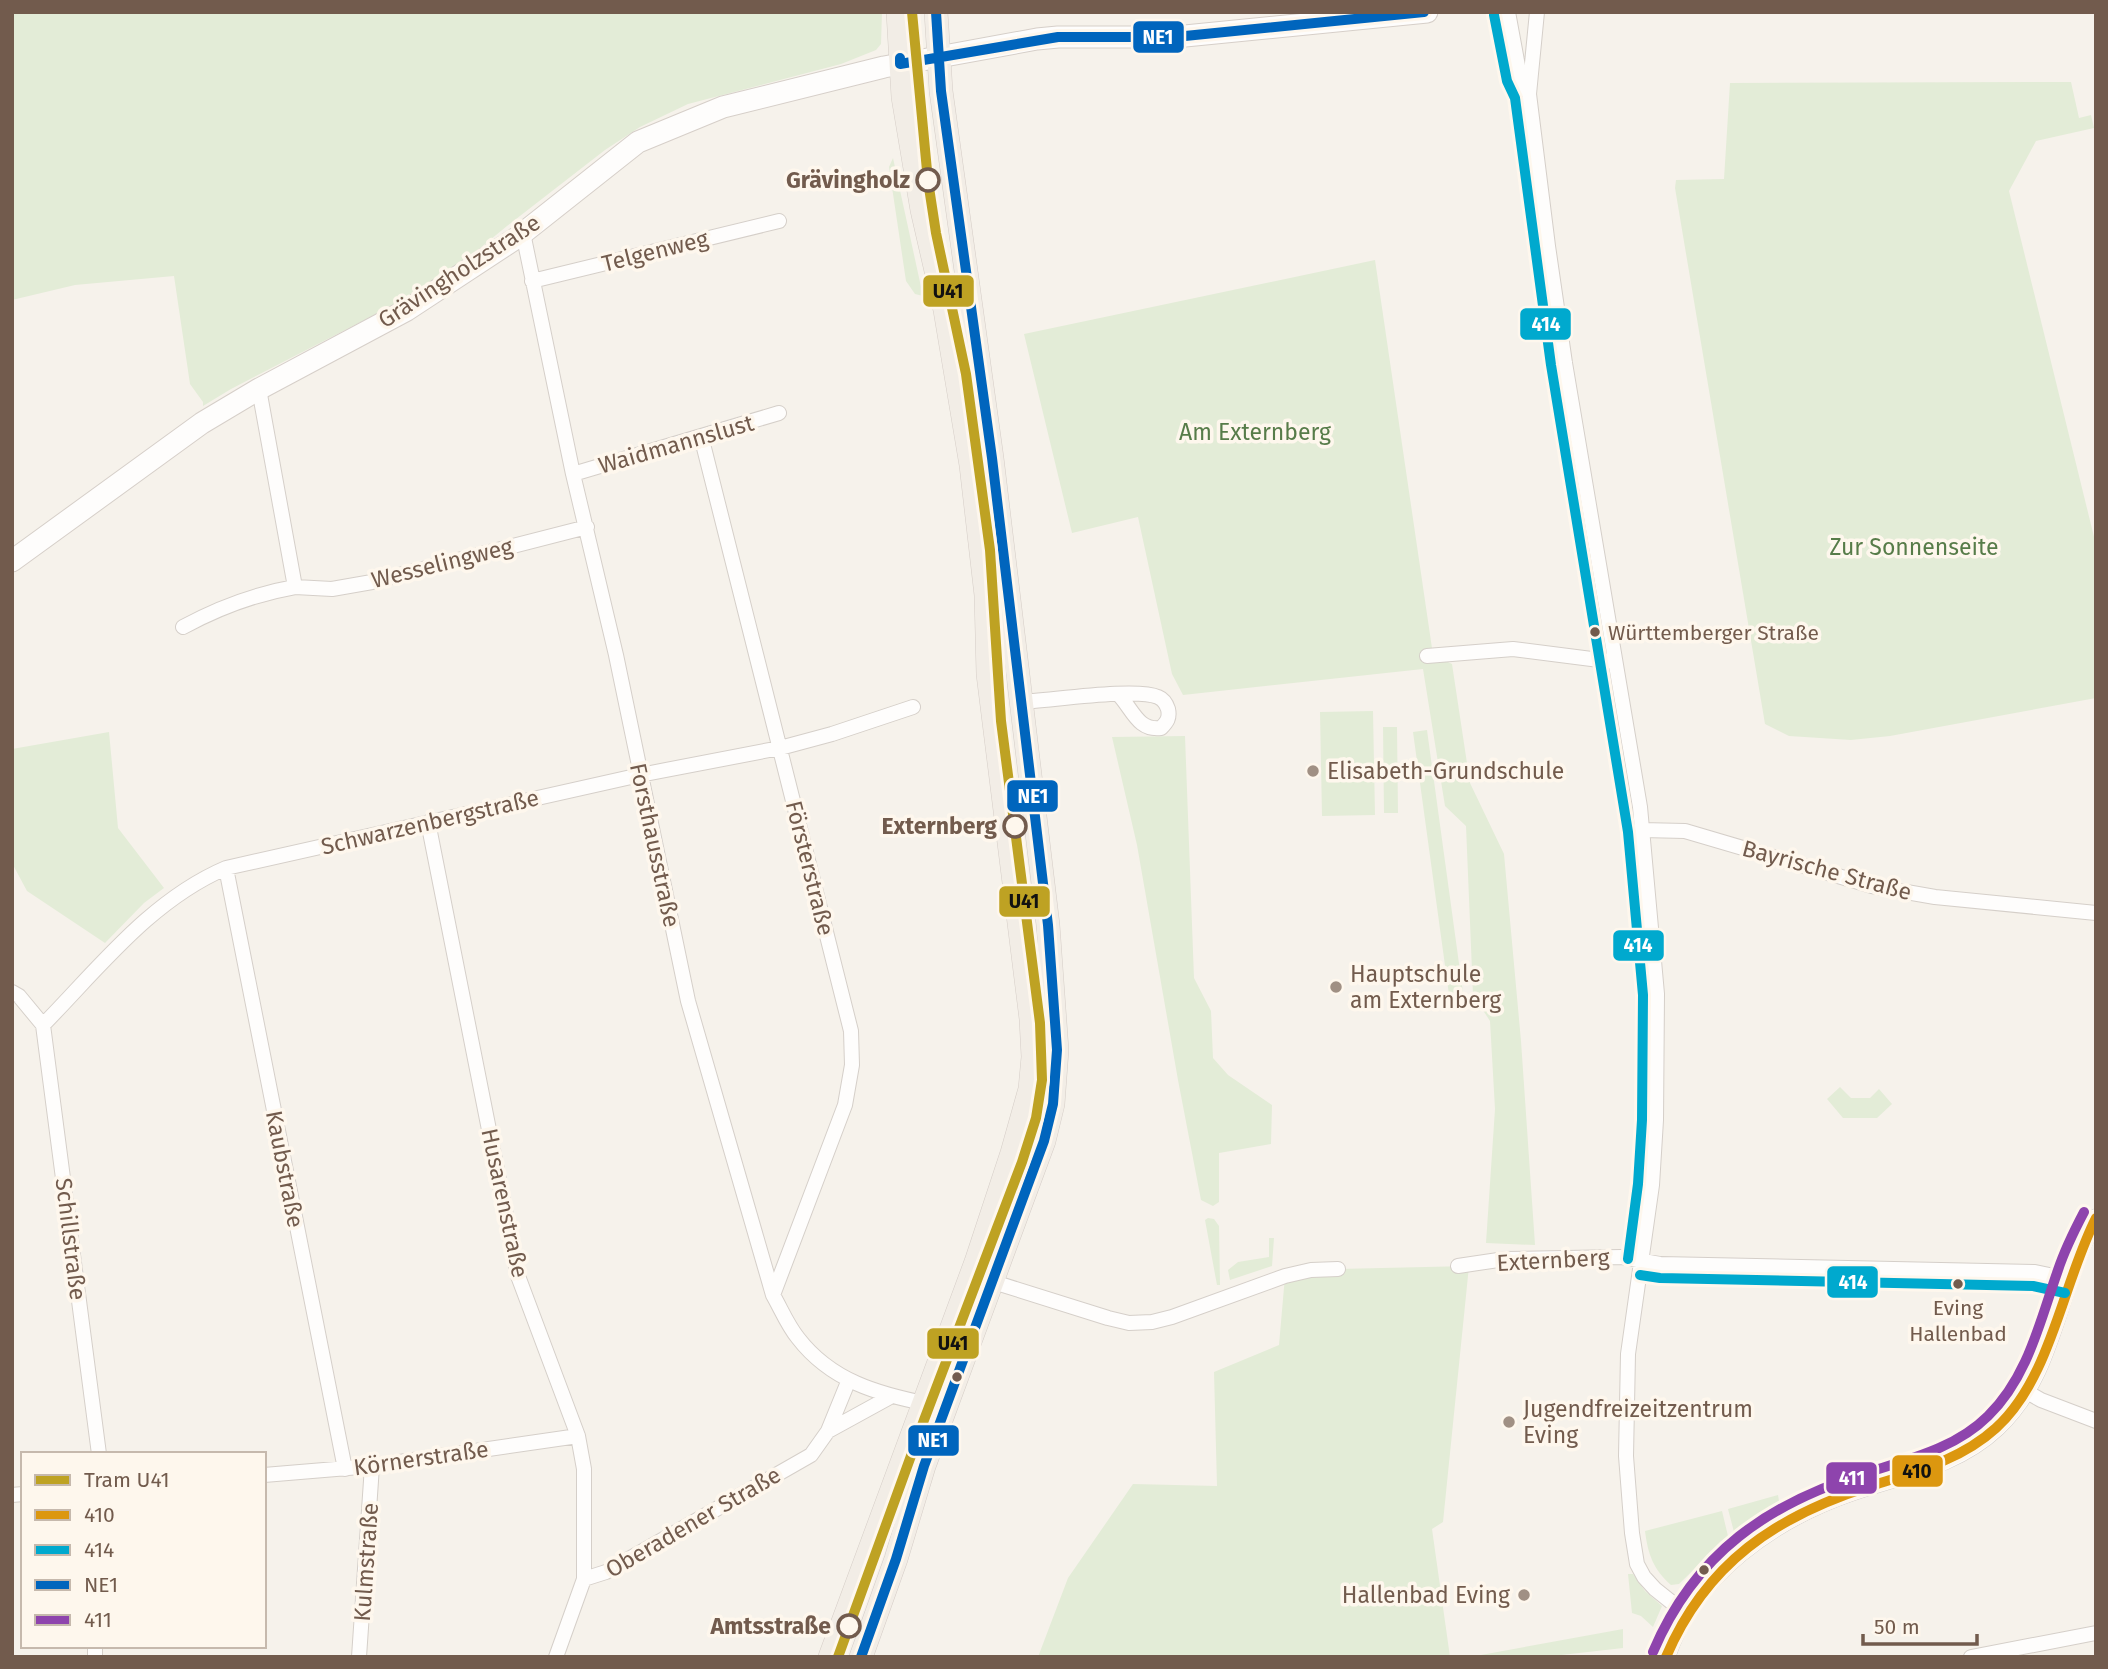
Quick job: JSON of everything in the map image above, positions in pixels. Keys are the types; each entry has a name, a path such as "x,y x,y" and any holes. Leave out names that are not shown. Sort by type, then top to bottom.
{"main road":[{"path":"861,1657 896,1559 924,1466 947,1408 1030,1090 1033,1057 1031,1019 988,674 986,595 971,465 945,310 922,210 903,97 898,12"},
{"path":"830,1657 923,1403 1044,1140 1053,1104 1056,1072 1056,1023 1048,925 992,458 954,194 938,56 936,12"},
{"name":"Grävingholzstraße","path":"12,561 202,423 407,310 523,233 638,142 723,107 938,56 1058,37 1175,37 1427,12"}],"street":[{"path":"1508,12 1520,77 1529,94"},
{"path":"1537,12 1529,94 1548,246 1643,830 1657,994 1656,1120 1652,1185 1628,1354 1626,1456 1632,1533 1637,1564 1644,1577 1685,1613"},
{"name":"Telgenweg","path":"532,281 779,221"},
{"name":"Forsthausstraße","path":"523,233 573,474 616,655 688,1001 773,1295 798,1338 816,1357 848,1382 890,1397"},
{"path":"260,389 295,587"},
{"name":"Waidmannslust","path":"573,474 779,413"},
{"name":"Försterstraße","path":"701,436 851,1031 852,1065 845,1105 773,1295"},
{"name":"Wesselingweg","path":"183,627 206,614 264,593 295,587 331,589 372,583 587,527"},
{"path":"1427,656 1513,649 1615,662"},
{"path":"1020,702 1119,695"},
{"name":"Schwarzenbergstraße","path":"43,1025 156,911 199,880 226,868 640,775 780,748 913,707"},
{"name":"Husarenstraße","path":"428,822 518,1276 578,1436 584,1469 584,1579"},
{"name":"Bayrische Straße","path":"1643,830 1685,831 1872,886 1935,897 2096,913"},
{"name":"Kaubstraße","path":"226,868 345,1469"},
{"path":"12,992 43,1025"},
{"name":"Schillstraße","path":"43,1025 99,1452"},
{"path":"1665,1657 1685,1613 1714,1578 1754,1541 1801,1513 1828,1501 1935,1466 1960,1455 1998,1427 2027,1392 2046,1350 2077,1254 2096,1218"},
{"name":"Externberg","path":"1458,1266 1505,1259 1621,1257 1660,1264 2035,1272 2068,1279"},
{"path":"981,1278 1129,1323 1152,1322 1172,1317 1285,1276 1311,1270 1338,1269"},
{"name":"Oberadener Straße","path":"556,1657 584,1579 606,1572 811,1455 828,1431 848,1382"},
{"path":"2027,1392 2040,1400 2096,1421"},
{"path":"890,1397 947,1408"},
{"name":"Oberadener Straße","path":"828,1431 890,1397"},
{"name":"Körnerstraße","path":"266,1475 372,1466 578,1436"},
{"name":"Kulmstraße","path":"359,1657 372,1466"},
{"path":"1971,1657 2025,1652 2096,1633"}],"green space":[{"path":"12,12 882,12 881,44 876,50 841,64 688,104 640,127 605,150 440,281 203,406 190,384 174,276 75,285 12,300"},
{"name":"Zur Sonnenseite","path":"2071,82 2079,118 2091,115 2094,128 2036,141 2009,191 2096,545 2096,698 1890,736 1851,740 1789,736 1765,724 1675,188 1676,180 1724,179 1730,83"},
{"path":"893,158 923,296 915,294 906,281 889,167"},
{"name":"Am Externberg","path":"1375,260 1433,655 1452,664 1470,783 1504,854 1521,1041 1535,1245 1486,1243 1495,1109 1490,1021 1473,995 1466,826 1445,806 1423,669 1183,695 1172,674 1138,517 1072,533 1024,334"},
{"path":"1373,711 1375,815 1322,816 1320,712"},
{"path":"1383,727 1397,727 1398,813 1384,813"},
{"path":"1427,730 1464,1000 1450,1002 1413,732"},
{"path":"109,732 118,828 164,888 144,903 105,943 27,891 12,863 12,749"},
{"path":"1185,736 1194,978 1211,1011 1213,1058 1228,1075 1272,1105 1271,1144 1219,1153 1219,1202 1213,1206 1201,1200 1137,845 1112,737"},
{"path":"1840,1087 1851,1098 1870,1098 1879,1089 1892,1104 1877,1118 1843,1118 1827,1099"},
{"path":"1214,1219 1219,1226 1220,1285 1217,1285 1205,1220"},
{"path":"1269,1238 1274,1238 1272,1266 1230,1280 1228,1270 1238,1262 1269,1257"},
{"path":"1469,1266 1443,1522 1432,1529 1450,1657 1038,1657 1068,1578 1133,1484 1217,1486 1214,1372 1279,1345 1285,1276 1338,1269"},
{"path":"1778,1495 1779,1501 1734,1532 1728,1509"},
{"path":"1722,1511 1728,1536 1679,1584 1671,1585 1652,1561 1645,1531"},
{"path":"1628,1574 1633,1574 1645,1591 1662,1606 1653,1627 1641,1616 1632,1613"},
{"path":"1623,1629 1623,1648 1544,1657 1470,1657"}],"tram line":[{"name":"U41","path":"838,1657 1022,1162 1036,1118 1042,1080 1040,1023 1001,721 990,550 966,374 936,233 928,181 912,12"}],"transit line":[{"name":"NE1","path":"861,1657 896,1559 924,1466 1044,1141 1053,1104 1057,1050 1048,925 992,458 941,91 936,12"},
{"name":"NE1","path":"900,58 900,64 1058,37 1175,37 1424,12"},
{"name":"414","path":"1494,15 1507,81 1515,98 1551,365 1628,832 1643,995 1642,1120 1638,1184 1628,1259"},
{"name":"411","path":"1653,1652 1670,1617 1690,1586 1739,1536 1767,1516 1832,1485 1947,1444 1988,1416 2002,1401 2023,1366 2064,1255 2084,1212"},
{"name":"410","path":"1666,1657 1682,1624 1723,1569 1775,1529 1837,1498 1953,1457 1996,1428 2015,1407 2043,1357 2096,1218"},
{"name":"414","path":"1640,1275 1660,1278 2033,1286 2065,1293"}],"place":[{"name":"Grävingholz","path":"928,180"},
{"name":"Württemberger Straße","path":"1595,632"},
{"name":"Elisabeth-Grundschule","path":"1313,771"},
{"name":"Externberg","path":"1015,826"},
{"name":"Hauptschule am Externberg","path":"1336,987"},
{"name":"Eving Hallenbad","path":"1958,1284"},
{"name":"Jugendfreizeitzentrum Eving","path":"1509,1422"},
{"name":"Hallenbad Eving","path":"1524,1595"},
{"name":"Amtsstraße","path":"849,1626"}]}
